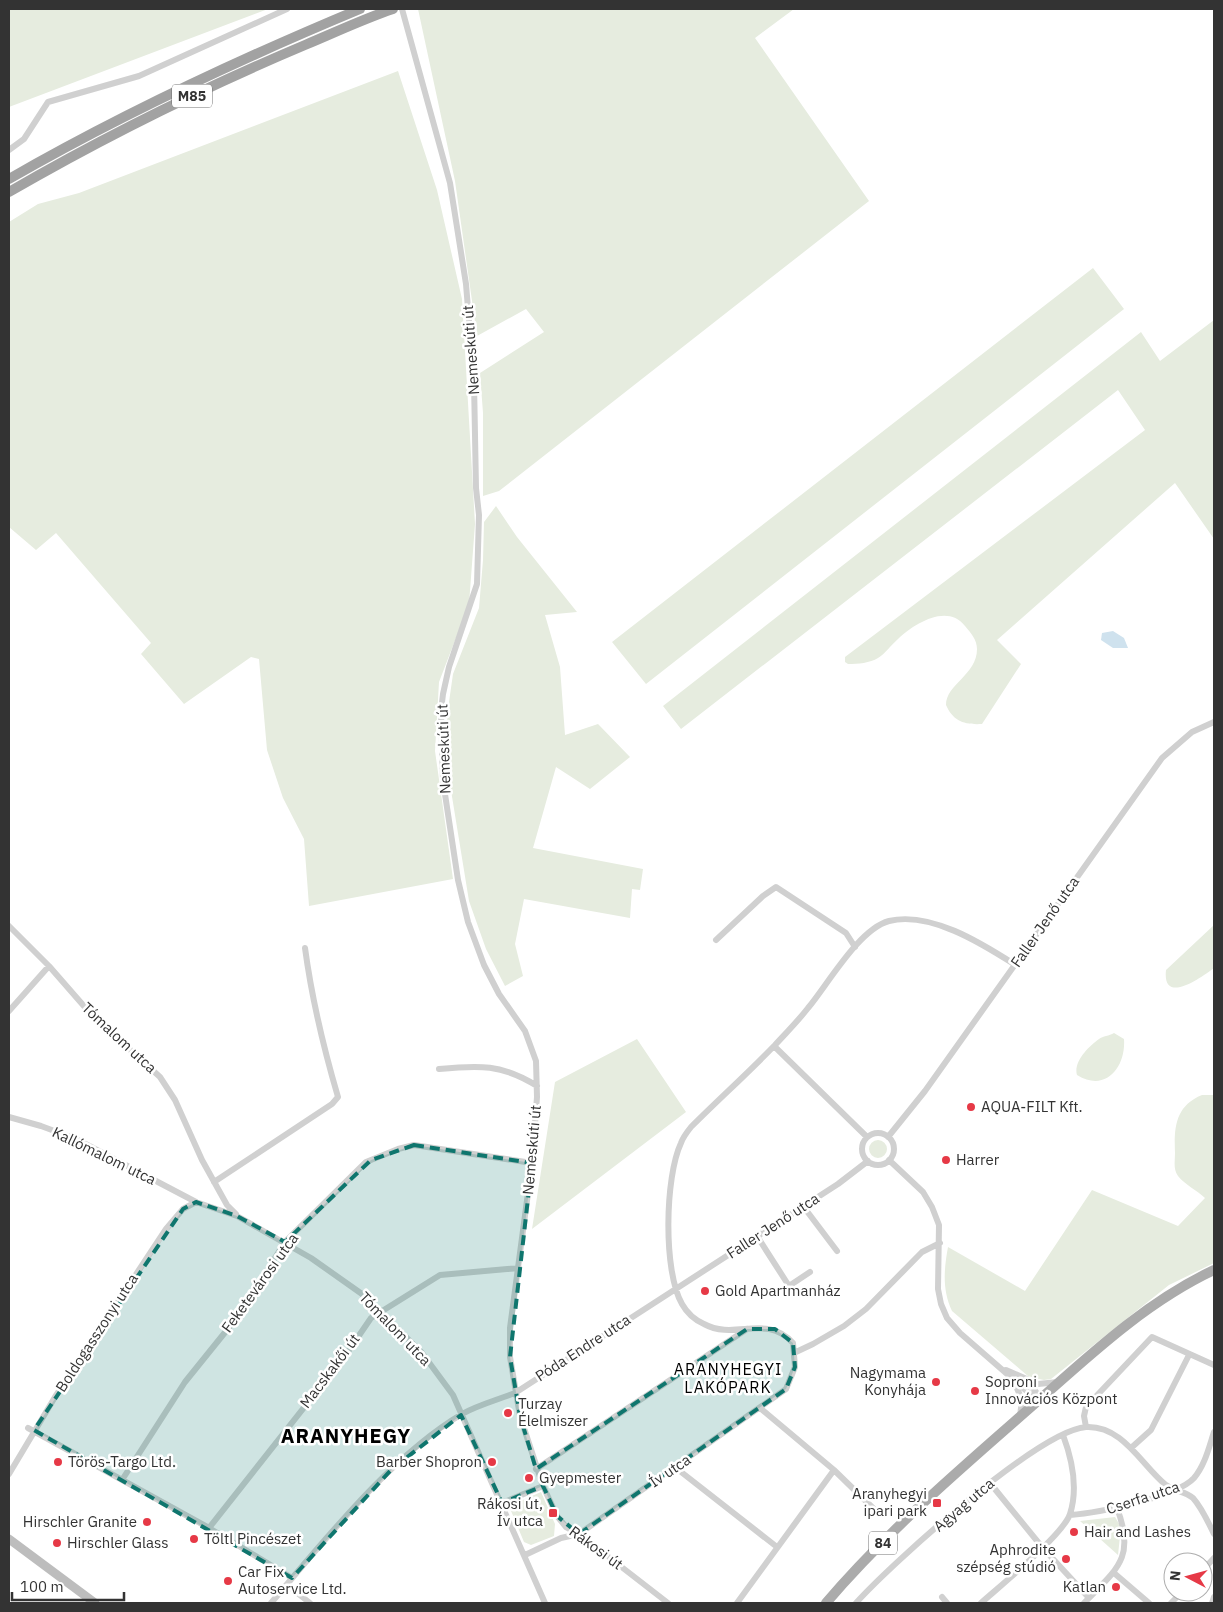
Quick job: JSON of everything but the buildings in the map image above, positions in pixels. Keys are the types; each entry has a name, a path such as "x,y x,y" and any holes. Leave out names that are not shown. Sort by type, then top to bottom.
{"highway":[{"name":"M85","path":"9,179 81,139 179,89 360,9"},
{"name":"M85","path":"9,192 80,152 184,100 388,11"}],"main road":[{"name":"84","path":"826,1603 866,1559 1058,1382 1171,1293 1214,1270"},
{"path":"9,1539 94,1603"}],"street":[{"path":"9,150 24,139 48,102 139,76 287,9"},
{"name":"Nemeskúti út","path":"402,9 450,182 466,284 474,382 476,488 479,515 477,584 449,668 443,694 441,711 443,781 458,880 468,922 484,965 499,994 530,1041 536,1061 537,1086 532,1163 510,1328 510,1357 515,1393"},
{"name":"Faller Jenő utca","path":"888,1137 920,1098 1162,758 1192,732 1214,722"},
{"path":"716,940 776,886 846,933 855,946"},
{"path":"940,1243 922,1252 866,1309 844,1326 796,1352 789,1338 775,1329 759,1327 715,1329 692,1316 682,1304 675,1288 668,1245 674,1167 681,1143 691,1126 774,1046 806,1010 855,946 880,925 892,920 917,918 952,931 994,951 1014,964"},
{"name":"Tómalom utca","path":"9,926 49,966 90,1013 160,1077 175,1100 214,1182 227,1205 237,1216"},
{"path":"214,1182 332,1104 338,1097 313,1007 305,948"},
{"path":"9,1011 49,966"},
{"path":"774,1046 867,1137"},
{"path":"439,1069 480,1066 496,1067 512,1072 537,1086"},
{"name":"Kallómalom utca","path":"9,1117 76,1139 196,1202"},
{"path":"867,1137 880,1133 888,1137 893,1146 889,1160"},
{"path":"867,1137 862,1149 868,1161 877,1164 889,1160"},
{"name":"Feketevárosi utca","path":"122,1480 185,1382 240,1315 285,1242 361,1166 398,1149 414,1145 532,1163"},
{"path":"889,1160 922,1192 932,1207 939,1225 938,1289 944,1311 960,1333 1038,1401"},
{"name":"Faller Jenő utca","path":"675,1288 804,1206 868,1161"},
{"name":"Tómalom utca","path":"196,1202 237,1216 285,1242 333,1272 362,1294 422,1353 453,1395 545,1603"},
{"name":"Boldogasszonyi utca","path":"9,1474 31,1429 176,1216 196,1202"},
{"path":"804,1206 837,1251"},
{"path":"757,1236 789,1286 810,1272"},
{"name":"Macskakői út","path":"209,1528 347,1353 367,1323 380,1311 440,1275 519,1268"},
{"name":"Póda Endre utca","path":"271,1603 391,1470 430,1436 461,1414 515,1393 675,1288"},
{"path":"536,1469 747,1329"},
{"path":"1214,1365 1152,1337 1086,1407 1084,1416 1086,1427 1113,1435 1131,1448 1159,1479 1174,1490 1192,1498 1214,1534"},
{"name":"Ív utca","path":"525,1555 561,1538 579,1534 676,1468 786,1389 795,1367 796,1352"},
{"path":"1131,1448 1155,1425 1189,1354"},
{"path":"1000,1368 1028,1382 1042,1384 1058,1382"},
{"path":"1000,1368 1020,1392 1022,1403 1020,1416"},
{"path":"1028,1382 1036,1392 1038,1401"},
{"name":"Rákosi út","path":"515,1393 536,1469 557,1516 566,1527 579,1534 668,1603"},
{"path":"760,1408 834,1470 876,1511"},
{"name":"Agyag utca","path":"856,1603 908,1554 990,1483 1038,1449 1063,1435 1086,1427"},
{"path":"31,1429 209,1528 292,1578"},
{"name":"Cserfa utca","path":"1070,1515 1090,1514 1117,1508 1174,1490 1194,1478 1201,1469 1214,1432"},
{"path":"981,1603 1059,1531 1070,1515 1073,1474 1063,1435"},
{"path":"676,1468 777,1547"},
{"path":"737,1603 834,1470"},
{"path":"990,1483 1042,1547 1089,1598"},
{"path":"502,1503 543,1486"},
{"path":"1084,1603 1114,1573 1120,1564 1125,1542 1125,1529 1117,1508"},
{"path":"1114,1573 1149,1603"},
{"path":"287,1585 310,1603"},
{"path":"1212,1603 1214,1597"}],"highlighted area":[{"path":"414,1145 532,1163 510,1357 520,1416 536,1469 747,1329 775,1329 793,1343 795,1367 786,1389 579,1534 557,1516 543,1486 502,1503 461,1415 391,1470 292,1578 34,1430 183,1209 196,1202 237,1216 285,1242 371,1160"}],"shaded area":[{"path":"9,9 268,9 9,107"},
{"path":"418,9 794,9 755,38 869,201 499,491 483,496 483,413 480,373 544,332 526,309 477,336 455,181"},
{"path":"398,71 437,190 462,299 475,524 469,604 439,682 435,751 453,879 309,906 304,839 283,798 267,750 259,659 251,657 184,704 141,654 151,643 56,533 36,550 9,527 9,222 38,204 79,193"},
{"path":"1093,268 1124,309 646,684 612,642"},
{"path":"1214,320 1214,539 1175,483 997,640 1021,664 982,724 970,724 960,721 952,715 946,705 951,691 967,673 976,658 976,643 958,619 940,616 921,622 895,641 875,660 848,664 845,662 845,657 1145,430 1118,390 681,729 663,706 1141,332 1160,361"},
{"path":"496,506 517,537 577,612 545,615 560,667 565,735 598,724 630,757 590,789 556,767 533,848 643,869 640,890 632,889 630,918 524,899 515,944 523,976 505,986 486,949 469,901 448,772 447,716 453,674 479,608 484,522"},
{"path":"1214,925 1214,968 1184,986 1176,988 1170,986 1166,981 1166,970"},
{"path":"1114,1033 1124,1039 1124,1049 1122,1059 1112,1074 1105,1079 1097,1081 1087,1080 1077,1075 1077,1065 1087,1050 1101,1038"},
{"path":"637,1039 686,1112 532,1229 555,1082"},
{"path":"1202,1095 1214,1095 1214,1263 1169,1285 1051,1379 1044,1380 1029,1377 952,1311 945,1287 948,1247 1025,1291 1092,1190 1178,1226 1205,1198 1181,1179 1175,1171 1175,1135 1178,1119 1186,1105"},
{"path":"878,1140 884,1143 887,1149 884,1155 878,1158 872,1155 869,1149 872,1143"},
{"path":"541,1492 555,1524 554,1536 531,1545 524,1542 509,1506"},
{"path":"1115,1517 1121,1527 1118,1555 1080,1521"}],"water":[{"path":"1113,631 1124,638 1128,648 1113,648 1101,640 1102,633"}],"place":[{"name":"AQUA-FILT Kft.","path":"971,1107"},
{"name":"Harrer","path":"946,1160"},
{"name":"Gold Apartmanház","path":"705,1291"},
{"name":"Nagymama Konyhája","path":"936,1382"},
{"name":"Soproni Innovációs Központ","path":"975,1391"},
{"name":"Turzay Élelmiszer","path":"508,1413"},
{"name":"Törös-Targo Ltd.","path":"58,1462"},
{"name":"Barber Shopron","path":"492,1462"},
{"name":"Gyepmester","path":"529,1478"},
{"name":"Aranyhegyi ipari park","path":"937,1503"},
{"name":"Rákosi út, Ív utca","path":"553,1513"},
{"name":"Hirschler Granite","path":"147,1522"},
{"name":"Hair and Lashes","path":"1074,1532"},
{"name":"Töltl Pincészet","path":"194,1539"},
{"name":"Hirschler Glass","path":"57,1543"},
{"name":"Aphrodite szépség stúdió","path":"1066,1559"},
{"name":"Car Fix Autoservice Ltd.","path":"228,1581"},
{"name":"Katlan","path":"1116,1587"}],"district":[{"name":"ARANYHEGYI LAKÓPARK","path":"728,1378"},
{"name":"ARANYHEGY","path":"346,1436"}]}
